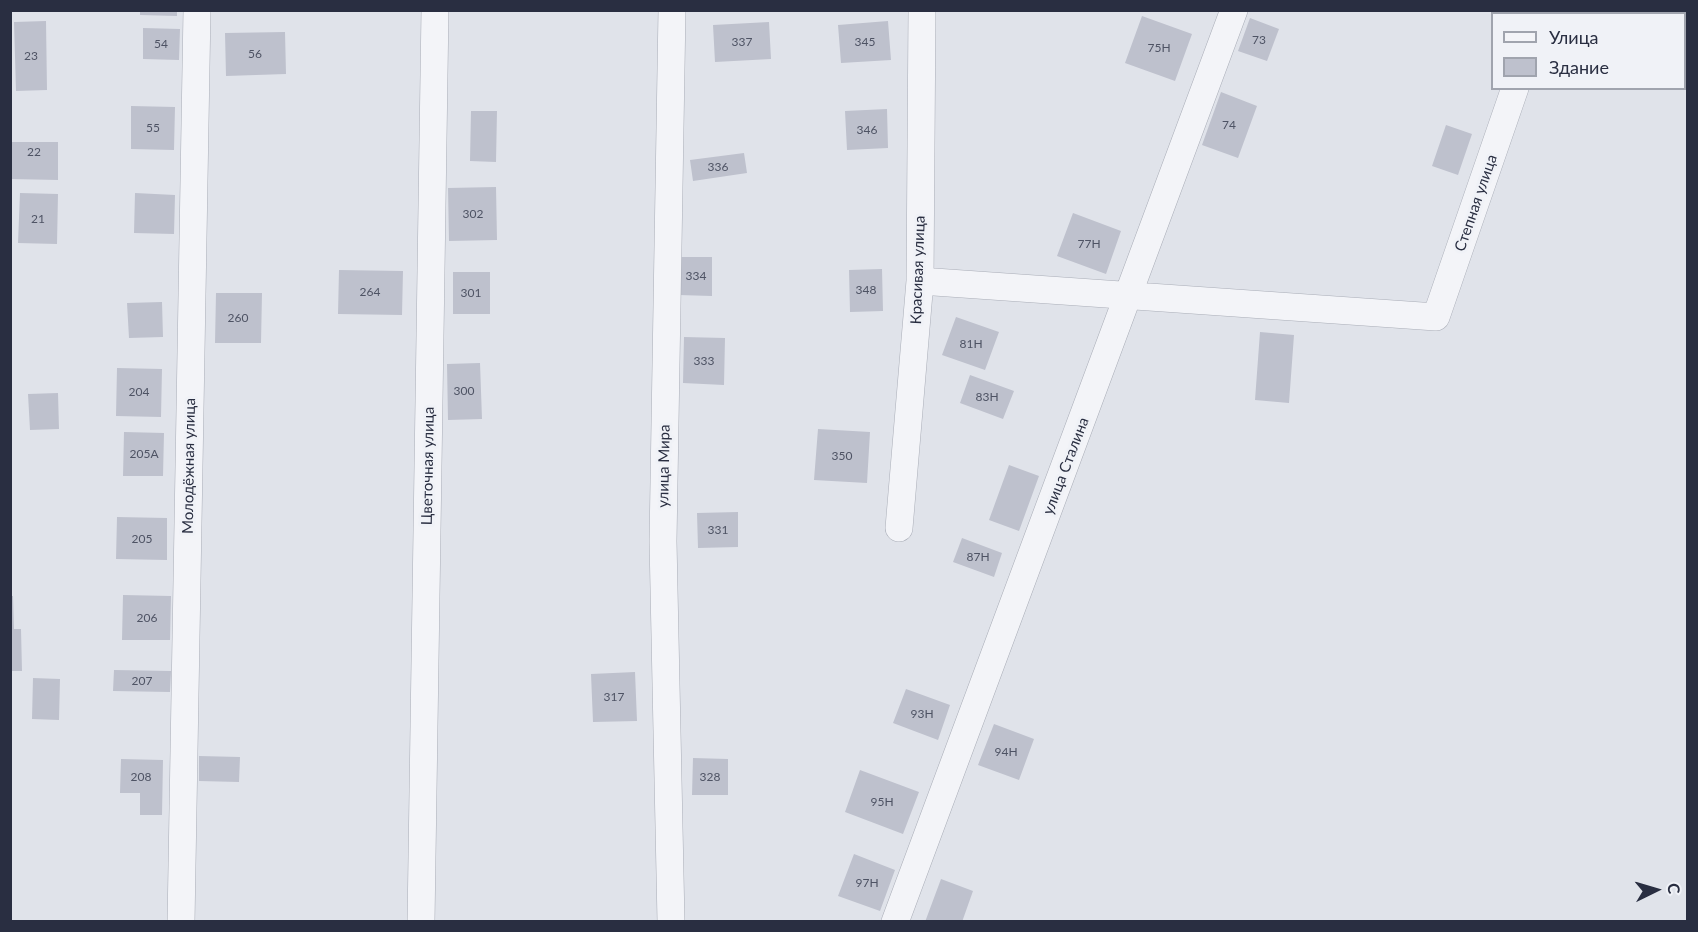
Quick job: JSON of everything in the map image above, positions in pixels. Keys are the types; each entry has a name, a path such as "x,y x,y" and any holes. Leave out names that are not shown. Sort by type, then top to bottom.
{"street":[{"name":"Молодёжная улица","path":"182,921 197,10"},
{"name":"Цветочная улица","path":"421,921 435,10"},
{"name":"улица Мира","path":"671,921 663,541 672,10"},
{"name":"Красивая улица","path":"899,528 920,281 922,10"},
{"name":"улица Сталина","path":"895,921 1130,295 1234,10"},
{"name":"Степная улица","path":"1130,295 1436,317 1514,90"},
{"path":"920,281 1130,295"}],"building":[{"path":"140,10 177,10 177,16 140,15"},
{"path":"1142,16 1192,34 1175,81 1125,63"},
{"path":"1250,18 1279,29 1267,61 1238,51"},
{"path":"46,21 47,90 16,91 14,22"},
{"path":"888,21 891,60 841,63 838,25"},
{"path":"769,22 771,59 715,62 713,25"},
{"path":"143,28 180,29 179,60 143,59"},
{"path":"285,32 286,74 226,76 225,33"},
{"path":"1221,92 1257,106 1238,158 1202,145"},
{"path":"131,106 175,107 174,150 131,149"},
{"path":"887,109 888,148 847,150 845,111"},
{"path":"471,111 497,111 496,162 470,161"},
{"path":"1446,125 1472,134 1458,175 1432,166"},
{"path":"11,142 58,142 58,180 10,179"},
{"path":"744,153 747,173 693,181 690,160"},
{"path":"496,187 497,240 449,241 448,188"},
{"path":"20,193 58,194 57,244 18,243"},
{"path":"135,193 175,195 174,234 134,233"},
{"path":"1073,213 1121,231 1106,274 1057,256"},
{"path":"679,257 712,257 712,296 679,295"},
{"path":"882,269 883,311 850,312 849,270"},
{"path":"339,270 403,271 402,315 338,314"},
{"path":"453,272 490,272 490,314 453,314"},
{"path":"216,293 262,293 261,343 215,343"},
{"path":"162,302 163,337 129,338 127,303"},
{"path":"956,317 999,332 985,370 942,355"},
{"path":"1260,332 1294,335 1289,403 1255,400"},
{"path":"684,337 725,338 724,385 683,383"},
{"path":"480,363 482,419 448,420 447,364"},
{"path":"117,368 162,369 161,417 116,416"},
{"path":"970,375 1014,391 1003,419 960,403"},
{"path":"58,393 59,429 30,430 28,394"},
{"path":"818,429 870,432 867,483 814,480"},
{"path":"124,432 164,433 163,476 123,476"},
{"path":"1009,465 1039,476 1019,531 989,520"},
{"path":"738,512 738,547 698,548 697,513"},
{"path":"117,517 167,518 167,560 116,559"},
{"path":"962,538 1002,553 994,577 953,562"},
{"path":"123,595 171,596 170,640 122,640"},
{"path":"10,596 13,596 14,629 21,629 22,671 10,671"},
{"path":"114,670 171,671 170,692 113,691"},
{"path":"635,672 637,721 593,722 591,674"},
{"path":"33,678 60,679 59,720 32,719"},
{"path":"906,689 950,705 938,740 893,723"},
{"path":"994,724 1034,739 1019,780 978,765"},
{"path":"199,756 240,757 239,782 199,781"},
{"path":"693,758 728,759 728,795 692,795"},
{"path":"121,759 163,760 162,815 140,815 140,793 120,793"},
{"path":"860,770 919,792 903,834 845,812"},
{"path":"854,854 895,870 880,911 838,896"},
{"path":"941,879 973,891 962,922 925,922"}]}
